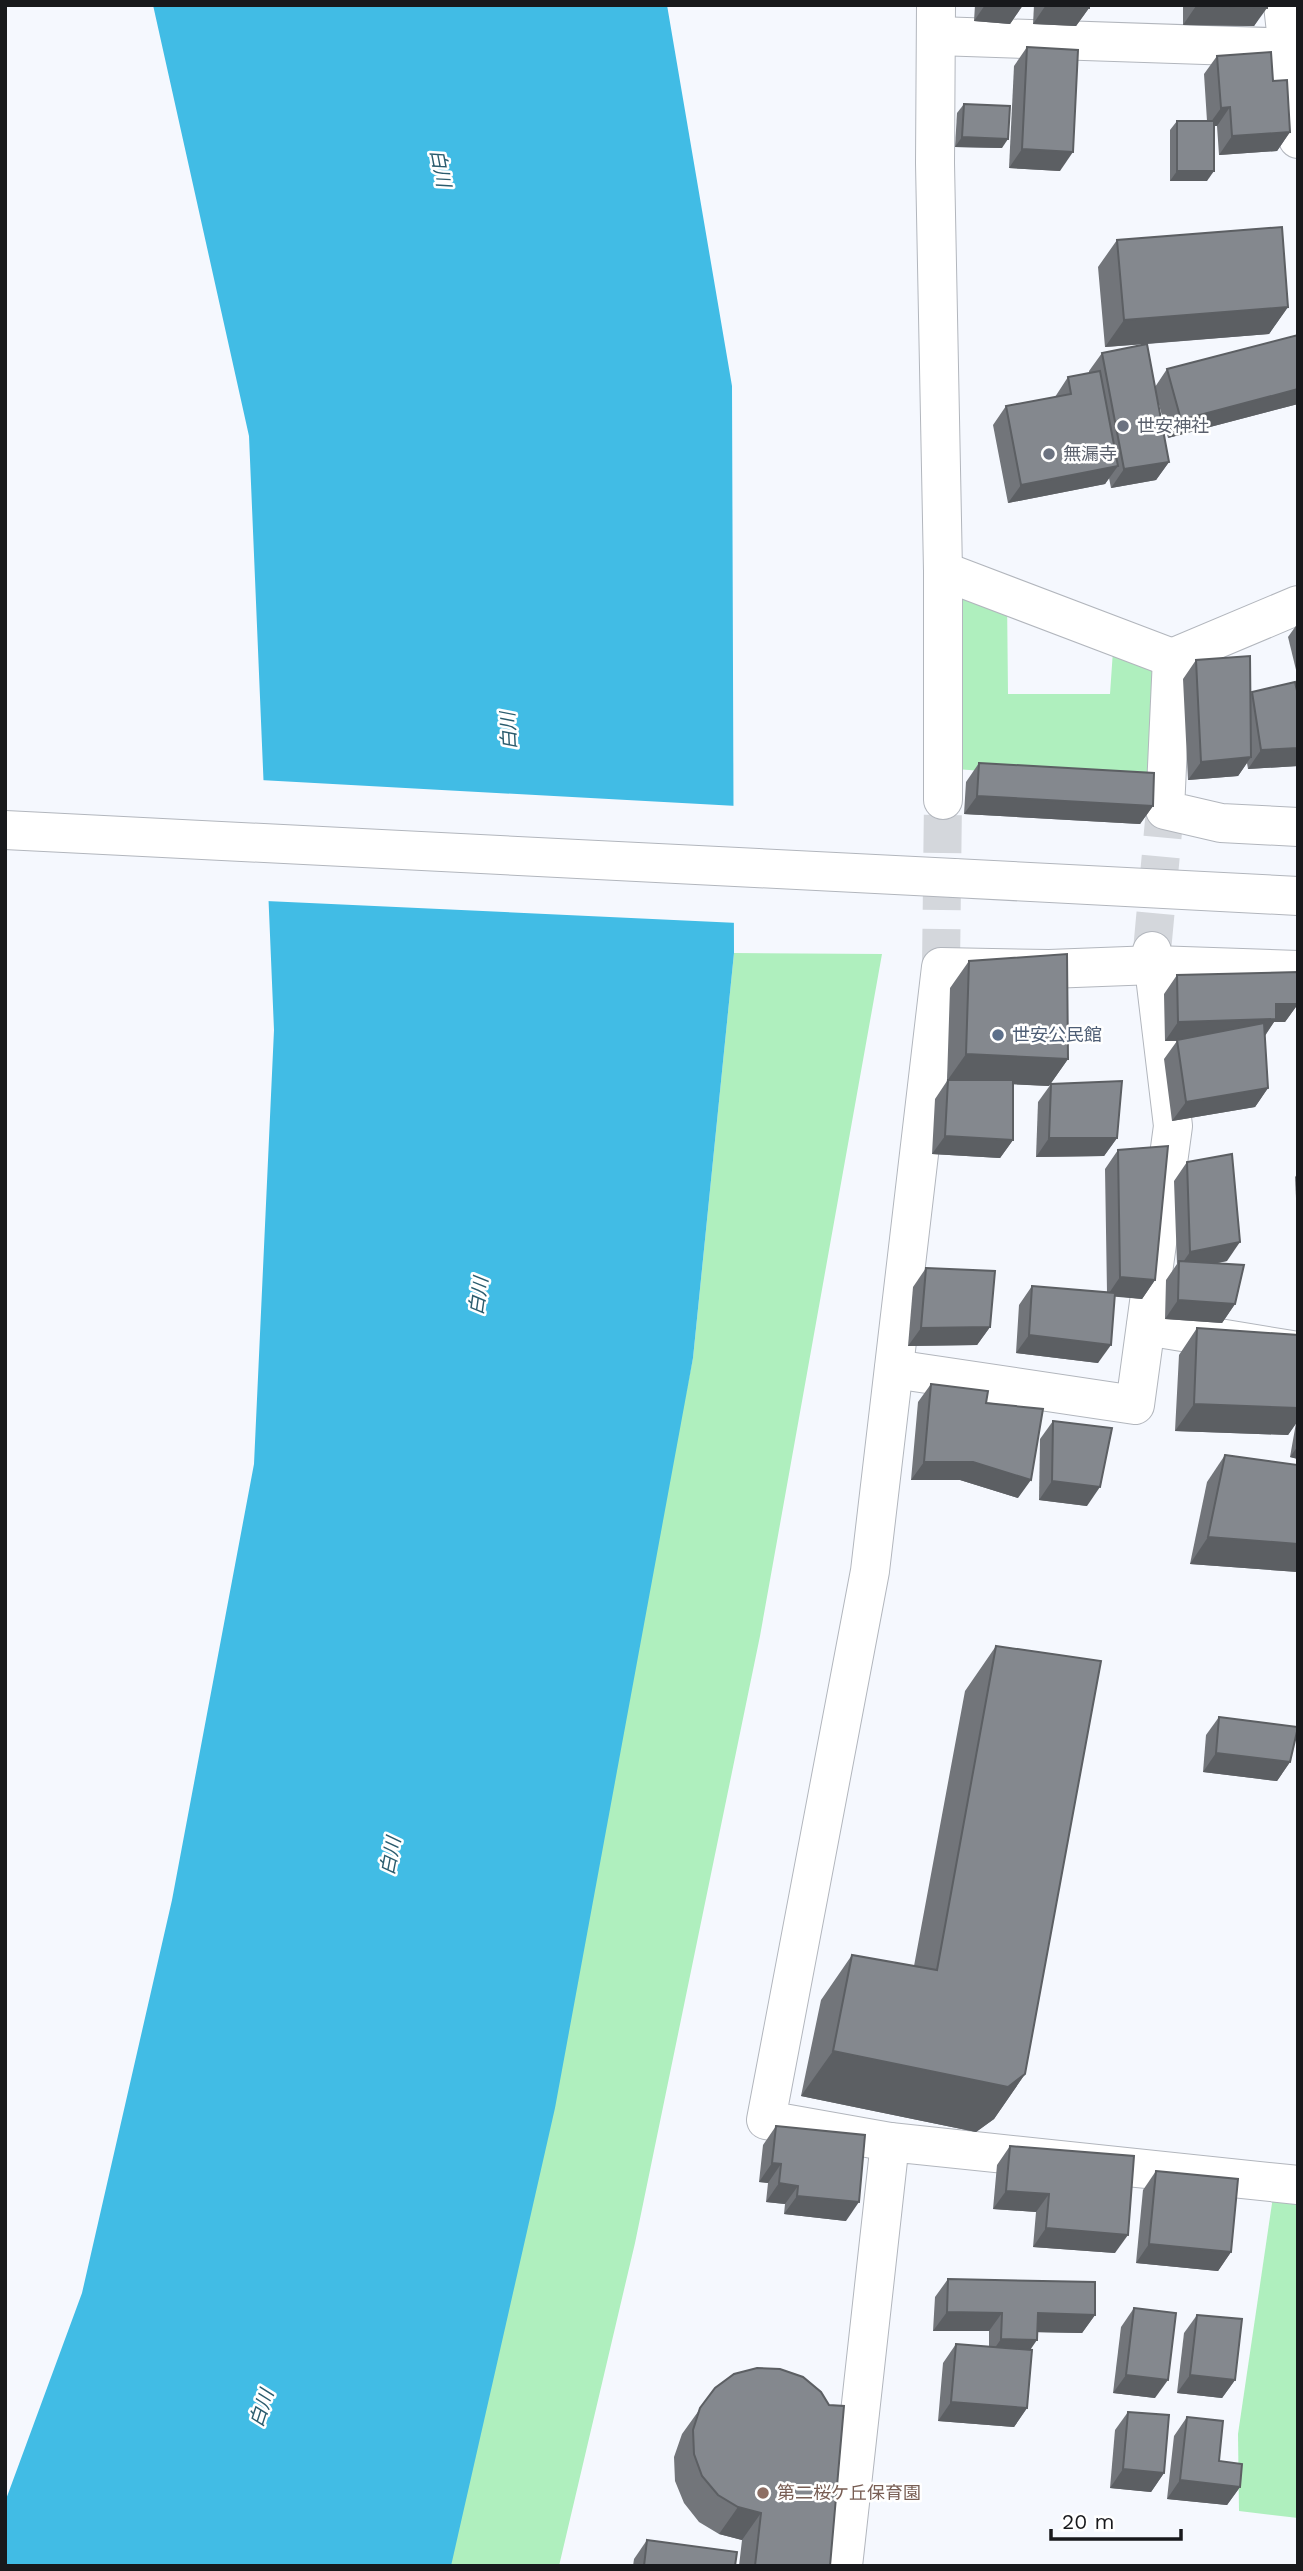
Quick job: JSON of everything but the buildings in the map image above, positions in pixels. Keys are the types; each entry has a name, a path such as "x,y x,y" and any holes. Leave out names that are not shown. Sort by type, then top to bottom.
{"street":[{"path":"1283,5 1292,47 1298,139"},
{"path":"943,800 943,571 935,163 936,21 1292,47"},
{"path":"943,571 1172,658 1298,605"},
{"path":"1172,658 1165,810 1221,823 1298,827"},
{"path":"5,830 1298,896"},
{"path":"1298,970 1153,958 1049,969 941,967 870,1571 766,2120 890,2142 1298,2185"},
{"path":"894,1368 1135,1405 1173,1126 1153,958"},
{"path":"1146,1326 1298,1351"},
{"path":"843,2566 890,2142"}],"green space":[{"path":"943,571 1007,596 1008,694 1110,694 1114,636 1172,658 1166,785 943,768"},
{"path":"734,953 882,954 760,1636 635,2243 559,2566 450,2566 693,1358"},
{"path":"1275,2183 1298,2185 1298,2518 1239,2511 1238,2434"}],"water":[{"name":"白川","path":"153,5 667,5 732,386 734,953 693,1358 555,2108 451,2566 5,2566 5,2502 82,2293 172,1900 254,1464 274,1030 249,436"}],"pier":[{"path":"260,780 737,806 738,923 266,901"}],"tunnel":[{"path":"941,967 943,800"},
{"path":"1152,951 1165,810"}],"place":[{"name":"世安神社","path":"1123,426"},
{"name":"無漏寺","path":"1049,454"},
{"name":"世安公民館","path":"998,1035"},
{"name":"第二桜ケ丘保育園","path":"763,2493"}]}
